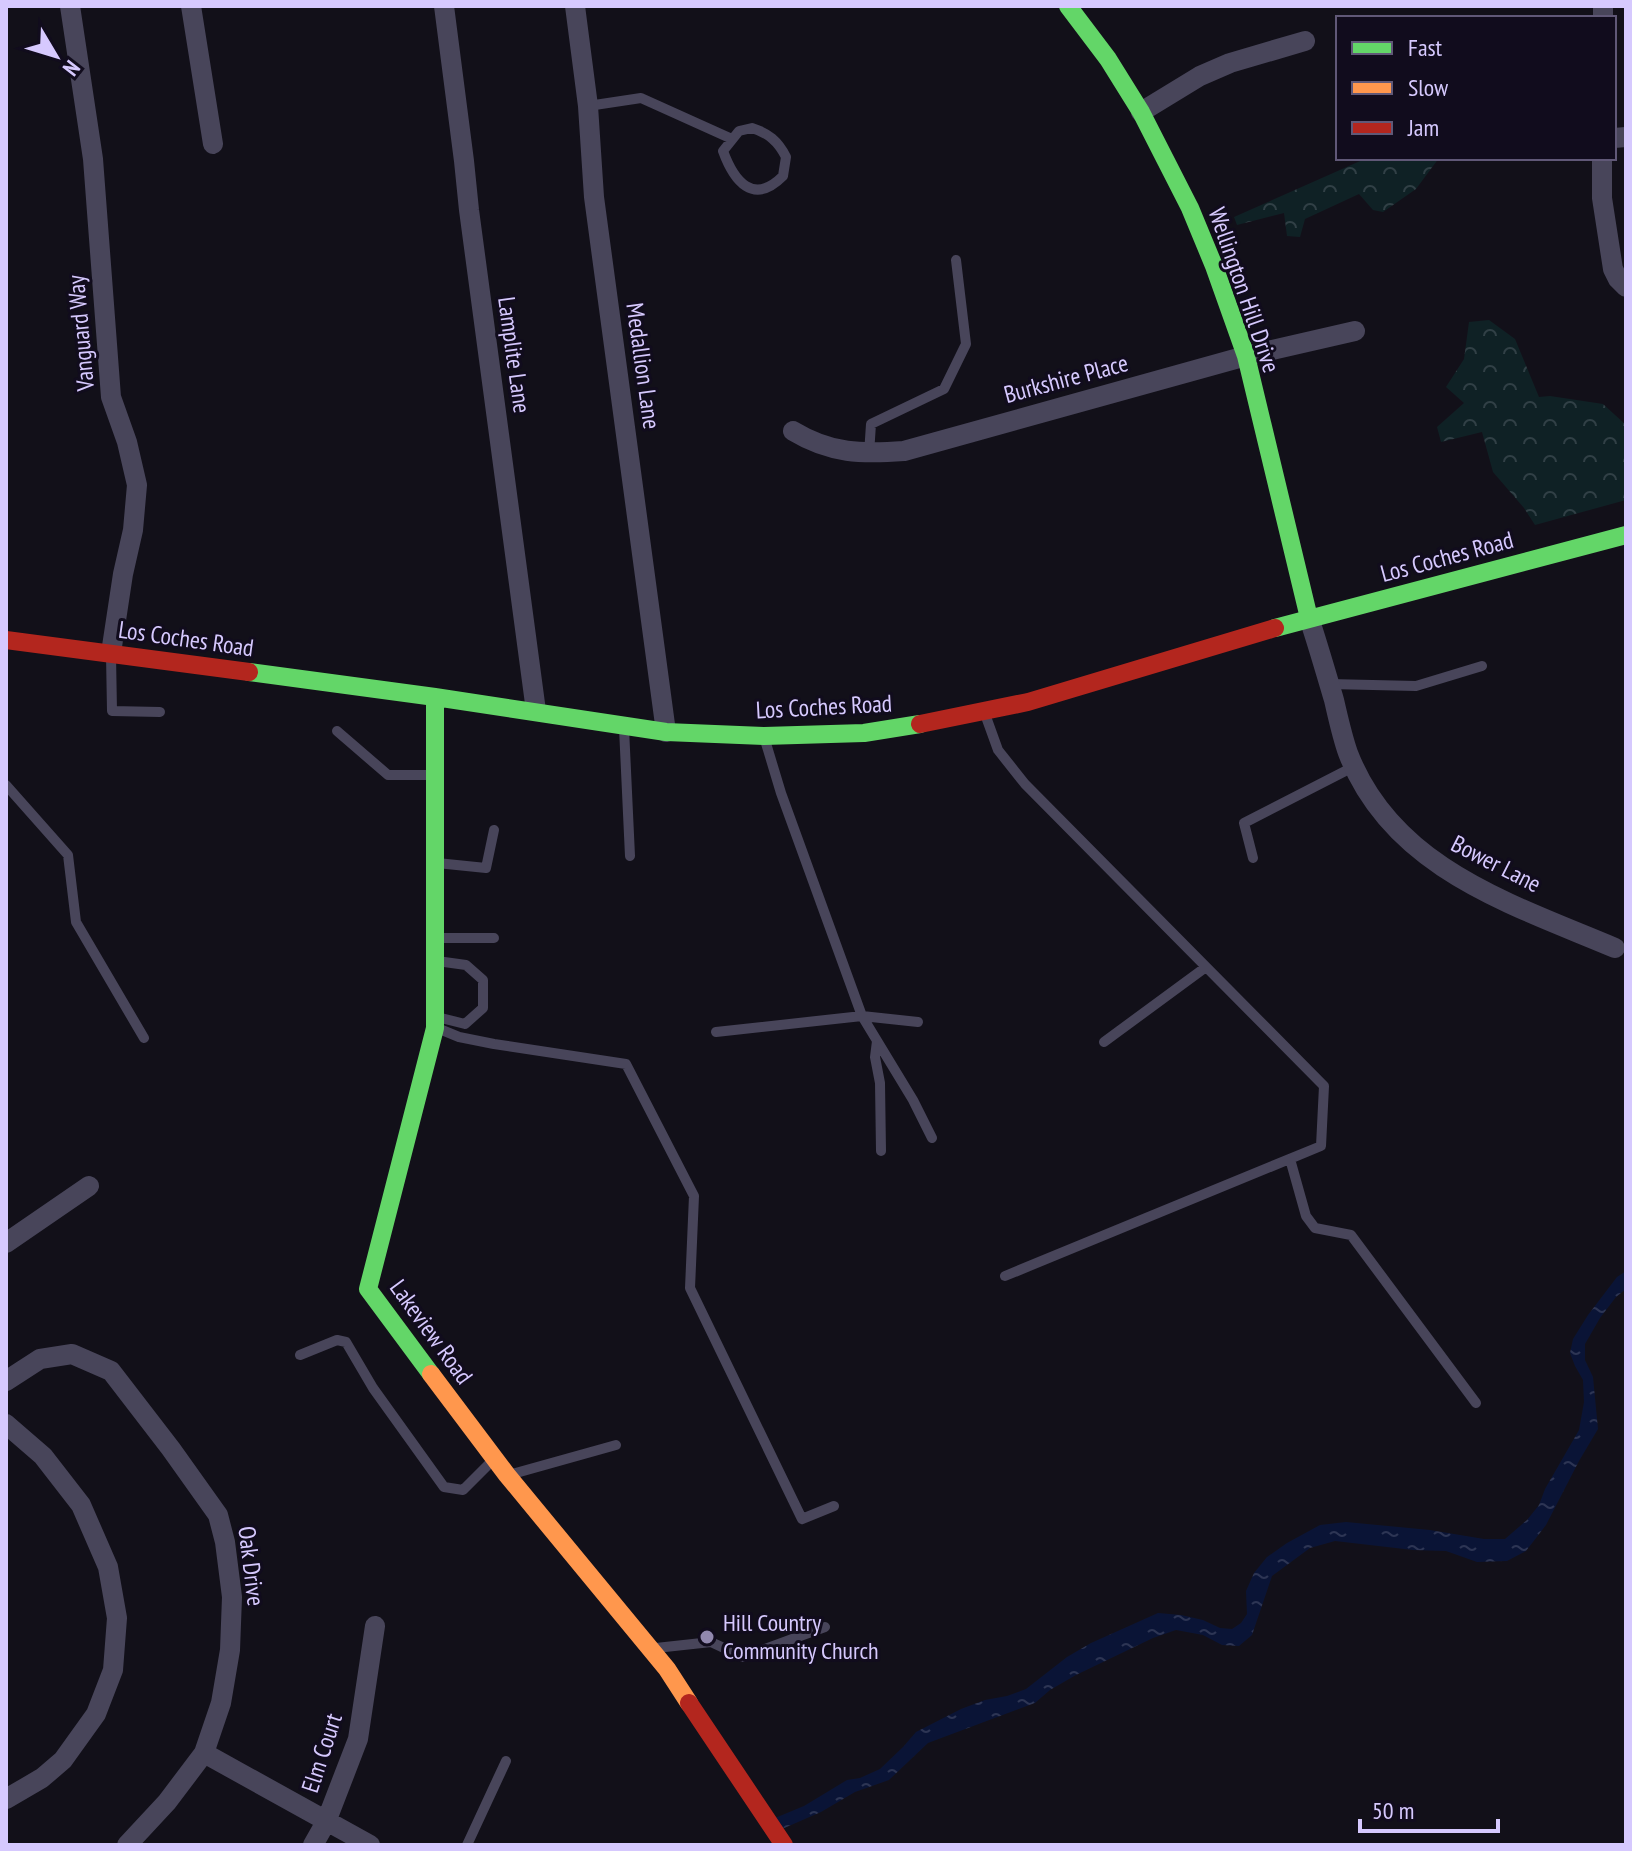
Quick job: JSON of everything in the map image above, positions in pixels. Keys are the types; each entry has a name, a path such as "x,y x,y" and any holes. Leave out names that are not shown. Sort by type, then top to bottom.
{"street":[{"name":"Vanguard Way","path":"70,6 93,159 111,397 127,442 137,485 133,530 111,653"},
{"path":"191,6 213,144"},
{"name":"Lamplite Lane","path":"444,6 536,711"},
{"name":"Medallion Lane","path":"575,6 588,106 594,197 666,732"},
{"name":"Wellington Hill Drive","path":"1068,6 1108,59 1141,112 1190,208 1214,266 1246,356 1309,618"},
{"path":"1141,112 1230,63 1305,41"},
{"path":"1602,160 1602,198 1613,269 1626,287"},
{"name":"Burkshire Place","path":"793,431 827,448 869,454 904,451 1246,356 1355,331"},
{"name":"Los Coches Road","path":"6,640 536,711 666,732 764,736 864,733 985,712 1096,683 1309,618 1626,535"},
{"name":"Bower Lane","path":"1309,618 1348,753 1367,790 1397,831 1435,863 1466,883 1615,948"},
{"name":"Lakeview Road","path":"435,697 435,1022 368,1289 507,1475 667,1669 784,1845"},
{"path":"6,1243 89,1186"},
{"name":"Oak Drive","path":"6,1381 40,1359 72,1354 111,1371 218,1515 230,1569 233,1624 221,1703 204,1753 167,1802 127,1845"},
{"path":"6,1424 43,1456 81,1505 108,1567 117,1618 113,1670 96,1714 63,1760 42,1778 6,1799"},
{"name":"Elm Court","path":"313,1845 326,1822 358,1739 375,1626"},
{"path":"204,1753 370,1845"}],"lane":[{"path":"588,106 641,98 732,139"},
{"path":"752,128 774,139 786,157 783,176 771,186 757,191 748,188 734,174 723,151 732,139 739,131 752,128"},
{"path":"869,454 871,424 944,389 966,344 956,260"},
{"path":"111,653 112,711 160,712"},
{"path":"1329,684 1416,686 1482,666"},
{"path":"985,712 998,750 1025,784 1324,1086 1321,1146 1005,1276"},
{"path":"624,726 630,856"},
{"path":"337,731 388,775 435,775"},
{"path":"764,736 862,1016 913,1100 932,1138"},
{"path":"1253,858 1244,823 1355,766"},
{"path":"6,785 68,855 76,922 144,1038"},
{"path":"435,863 486,868 494,830"},
{"path":"435,938 494,938"},
{"path":"435,961 466,965 483,980 483,1008 465,1024 435,1022"},
{"path":"1104,1042 1206,967"},
{"path":"716,1032 862,1016 918,1022"},
{"path":"435,1022 459,1037 626,1064 694,1196 690,1288 802,1519 834,1506"},
{"path":"877,1039 875,1057 880,1083 881,1151"},
{"path":"1290,1159 1306,1216 1315,1228 1351,1235 1476,1403"},
{"path":"300,1355 337,1340 346,1342 373,1388 444,1487 463,1490 495,1459"},
{"path":"507,1475 616,1445"},
{"path":"650,1649 711,1642 743,1657 825,1627"},
{"path":"467,1845 506,1761"}],"green space":[{"path":"1362,160 1438,160 1416,189 1383,212 1373,210 1359,194 1305,219 1300,237 1287,236 1284,213 1237,225 1234,217"},
{"path":"1489,320 1515,339 1539,397 1603,404 1626,425 1626,500 1535,525 1493,472 1482,432 1441,442 1437,427 1464,403 1446,387 1464,359 1469,322"}],"water":[{"path":"1626,1271 1626,1289 1600,1318 1585,1344 1585,1360 1593,1377 1598,1429 1546,1525 1526,1551 1507,1561 1477,1562 1446,1551 1335,1541 1310,1548 1272,1576 1252,1635 1239,1646 1222,1645 1203,1635 1176,1630 1153,1638 1076,1675 1035,1703 928,1743 889,1780 855,1792 821,1812 782,1829 775,1818 804,1806 847,1780 880,1769 916,1732 961,1709 1026,1689 1067,1657 1091,1643 1158,1613 1181,1615 1232,1629 1247,1614 1246,1591 1254,1573 1267,1557 1320,1525 1346,1522 1505,1539 1539,1505 1579,1430 1584,1402 1583,1380 1570,1353 1573,1339 1617,1277"}],"traffic: fast":[{"path":"1068,6 1108,59 1141,112 1190,208 1214,266 1246,356 1309,618"},
{"path":"1275,628 1626,535"},
{"path":"249,672 666,732 764,736 864,733 920,724"},
{"path":"431,1374 368,1289 435,1028 435,697"}],"traffic: slow":[{"path":"431,1374 507,1475 667,1669 689,1703"}],"traffic: jam":[{"path":"920,724 1028,702 1275,628"},
{"path":"6,640 249,672"},
{"path":"689,1703 784,1845"}],"place":[{"name":"Hill Country Community Church","path":"707,1637"}]}
